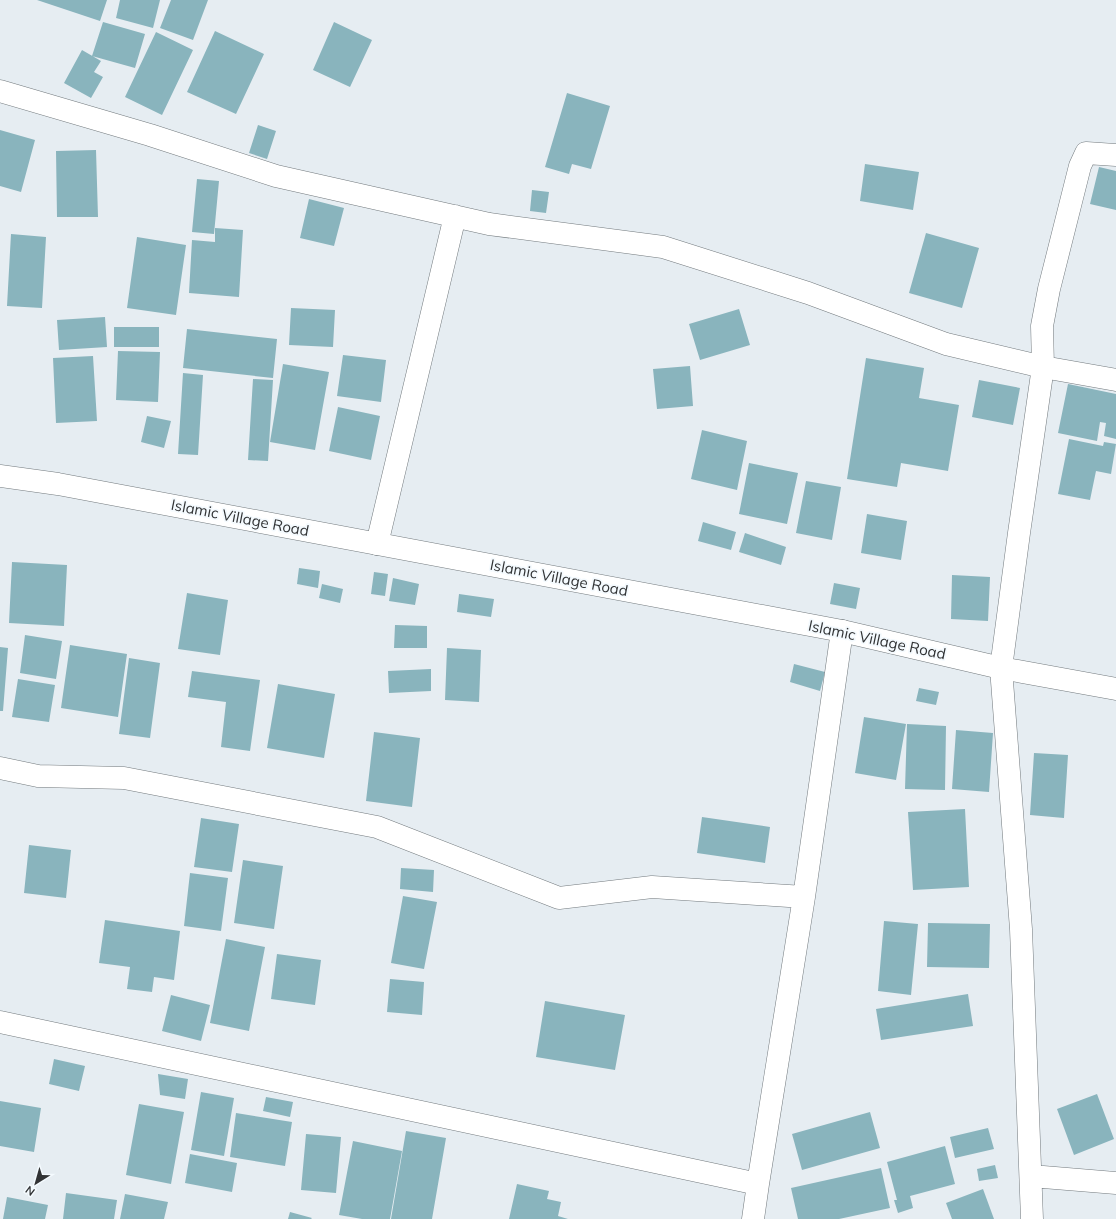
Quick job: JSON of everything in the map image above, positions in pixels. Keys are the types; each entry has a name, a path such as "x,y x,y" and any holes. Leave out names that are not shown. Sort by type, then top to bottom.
{"street":[{"path":"0,91 150,135 276,176 490,224 663,247 808,292 946,344 1043,366 1116,380"},
{"path":"1032,1219 1021,929 1001,668 1043,366 1042,326 1049,289 1080,166 1086,153 1116,155"},
{"path":"377,544 455,216"},
{"name":"Islamic Village Road","path":"0,476 66,485 842,631 1001,668 1116,689"},
{"path":"753,1219 804,897 842,631"},
{"path":"0,768 38,776 124,778 377,826 559,898 652,887 804,897"},
{"path":"0,1022 758,1184"},
{"path":"1030,1176 1116,1183"}],"building":[{"path":"37,0 107,0 100,21"},
{"path":"120,0 160,0 153,28 116,18"},
{"path":"171,0 208,0 193,40 160,28"},
{"path":"103,22 145,34 135,68 92,56"},
{"path":"334,22 372,40 350,87 313,70"},
{"path":"215,31 264,54 236,114 187,92"},
{"path":"156,32 193,50 162,115 125,97"},
{"path":"82,50 101,61 94,72 103,77 91,98 64,83"},
{"path":"567,93 610,106 591,169 572,164 569,174 545,167"},
{"path":"258,125 276,131 267,159 249,153"},
{"path":"0,130 35,140 21,192 0,186"},
{"path":"96,150 98,217 57,217 56,151"},
{"path":"865,164 919,172 913,210 860,201"},
{"path":"1099,167 1116,171 1116,210 1090,204"},
{"path":"197,179 219,181 214,234 192,232"},
{"path":"532,190 549,192 546,213 530,211"},
{"path":"309,199 344,208 334,246 300,238"},
{"path":"215,228 243,230 239,297 189,293 192,240 215,242"},
{"path":"926,233 979,248 962,308 909,293"},
{"path":"11,234 46,237 42,308 7,306"},
{"path":"137,237 186,245 176,315 127,308"},
{"path":"291,308 335,310 333,347 289,345"},
{"path":"739,309 750,345 700,360 689,324"},
{"path":"105,317 107,347 59,350 57,320"},
{"path":"114,327 159,327 159,347 114,347"},
{"path":"187,329 277,339 273,378 183,368"},
{"path":"118,351 160,352 158,402 116,400"},
{"path":"343,355 386,360 381,402 337,396"},
{"path":"93,356 97,421 56,423 53,358"},
{"path":"866,358 924,368 919,398 959,405 948,471 901,463 897,487 847,479"},
{"path":"283,364 329,372 315,450 270,442"},
{"path":"690,366 693,406 657,409 653,369"},
{"path":"183,373 203,375 198,455 178,454"},
{"path":"253,379 273,380 268,461 248,460"},
{"path":"979,380 1020,388 1013,425 972,417"},
{"path":"1068,384 1116,394 1116,439 1104,436 1106,423 1100,422 1097,441 1058,433"},
{"path":"338,407 380,416 371,460 329,451"},
{"path":"147,416 171,421 164,448 141,442"},
{"path":"702,430 747,441 737,490 691,479"},
{"path":"1069,439 1103,446 1104,442 1116,444 1111,474 1096,471 1090,500 1058,494"},
{"path":"749,463 798,473 787,524 739,514"},
{"path":"806,481 841,487 832,540 796,533"},
{"path":"867,514 907,521 901,560 861,553"},
{"path":"703,522 736,532 731,550 698,541"},
{"path":"745,533 786,547 781,565 739,552"},
{"path":"12,562 67,565 64,626 9,623"},
{"path":"299,568 320,571 318,588 297,584"},
{"path":"374,572 388,574 385,596 371,594"},
{"path":"952,575 990,577 988,621 951,619"},
{"path":"393,578 419,584 415,605 389,601"},
{"path":"834,583 860,588 856,609 830,604"},
{"path":"322,584 343,589 340,603 319,598"},
{"path":"187,593 228,600 220,655 178,649"},
{"path":"459,594 494,599 491,617 457,612"},
{"path":"395,625 427,626 427,648 394,648"},
{"path":"25,635 62,641 56,679 20,673"},
{"path":"70,645 127,654 118,717 61,708"},
{"path":"0,647 8,648 3,711 0,711"},
{"path":"447,648 481,650 479,702 445,700"},
{"path":"129,658 160,663 150,738 119,734"},
{"path":"794,664 825,672 820,691 790,682"},
{"path":"431,669 431,691 389,693 388,671"},
{"path":"192,671 260,680 250,751 221,747 226,702 188,697"},
{"path":"18,679 55,685 49,722 12,717"},
{"path":"278,684 335,694 324,758 267,748"},
{"path":"919,688 939,692 936,705 916,701"},
{"path":"864,717 906,724 896,780 855,773"},
{"path":"907,724 946,726 945,790 905,789"},
{"path":"956,730 993,733 989,792 952,789"},
{"path":"374,732 420,738 412,807 366,801"},
{"path":"1034,753 1068,755 1064,818 1030,815"},
{"path":"965,809 969,887 913,890 908,812"},
{"path":"702,817 770,827 765,863 697,853"},
{"path":"201,818 239,824 232,872 194,867"},
{"path":"29,845 71,850 66,898 24,893"},
{"path":"243,860 283,866 274,929 234,923"},
{"path":"401,868 434,870 433,892 400,889"},
{"path":"190,873 228,878 221,931 184,926"},
{"path":"403,896 437,902 424,969 391,963"},
{"path":"105,920 180,931 174,980 154,977 152,992 127,989 130,967 99,963"},
{"path":"884,921 918,924 911,995 878,991"},
{"path":"928,923 990,924 989,968 927,967"},
{"path":"226,939 265,947 249,1031 210,1023"},
{"path":"277,954 321,960 315,1005 271,999"},
{"path":"390,979 424,982 422,1015 387,1012"},
{"path":"968,994 973,1026 881,1040 876,1009"},
{"path":"171,995 210,1005 201,1041 162,1031"},
{"path":"545,1001 625,1015 615,1070 536,1057"},
{"path":"54,1059 85,1066 79,1091 49,1084"},
{"path":"158,1074 188,1079 185,1099 160,1095"},
{"path":"201,1092 234,1098 224,1156 191,1150"},
{"path":"1097,1094 1114,1139 1074,1155 1057,1109"},
{"path":"266,1097 293,1102 290,1117 263,1111"},
{"path":"0,1101 41,1108 34,1152 0,1146"},
{"path":"139,1104 184,1112 171,1184 126,1175"},
{"path":"870,1112 880,1148 802,1170 792,1134"},
{"path":"236,1113 292,1122 285,1166 230,1157"},
{"path":"988,1128 994,1149 955,1158 950,1137"},
{"path":"406,1131 446,1138 432,1219 391,1219"},
{"path":"306,1134 341,1137 336,1193 301,1190"},
{"path":"353,1141 402,1151 390,1219 362,1219 339,1215"},
{"path":"945,1146 955,1184 910,1196 913,1208 898,1213 894,1200 897,1200 887,1162"},
{"path":"190,1154 237,1163 232,1192 185,1183"},
{"path":"995,1165 998,1178 979,1181 977,1169"},
{"path":"881,1168 890,1208 839,1219 798,1219 791,1188"},
{"path":"517,1184 549,1191 547,1199 561,1202 558,1216 568,1219 509,1219"},
{"path":"983,1189 994,1219 952,1219 946,1203"},
{"path":"66,1193 117,1200 114,1219 63,1219"},
{"path":"125,1194 168,1202 164,1219 120,1219"},
{"path":"7,1197 48,1205 45,1219 3,1219"},
{"path":"290,1212 312,1218 288,1219"}]}
